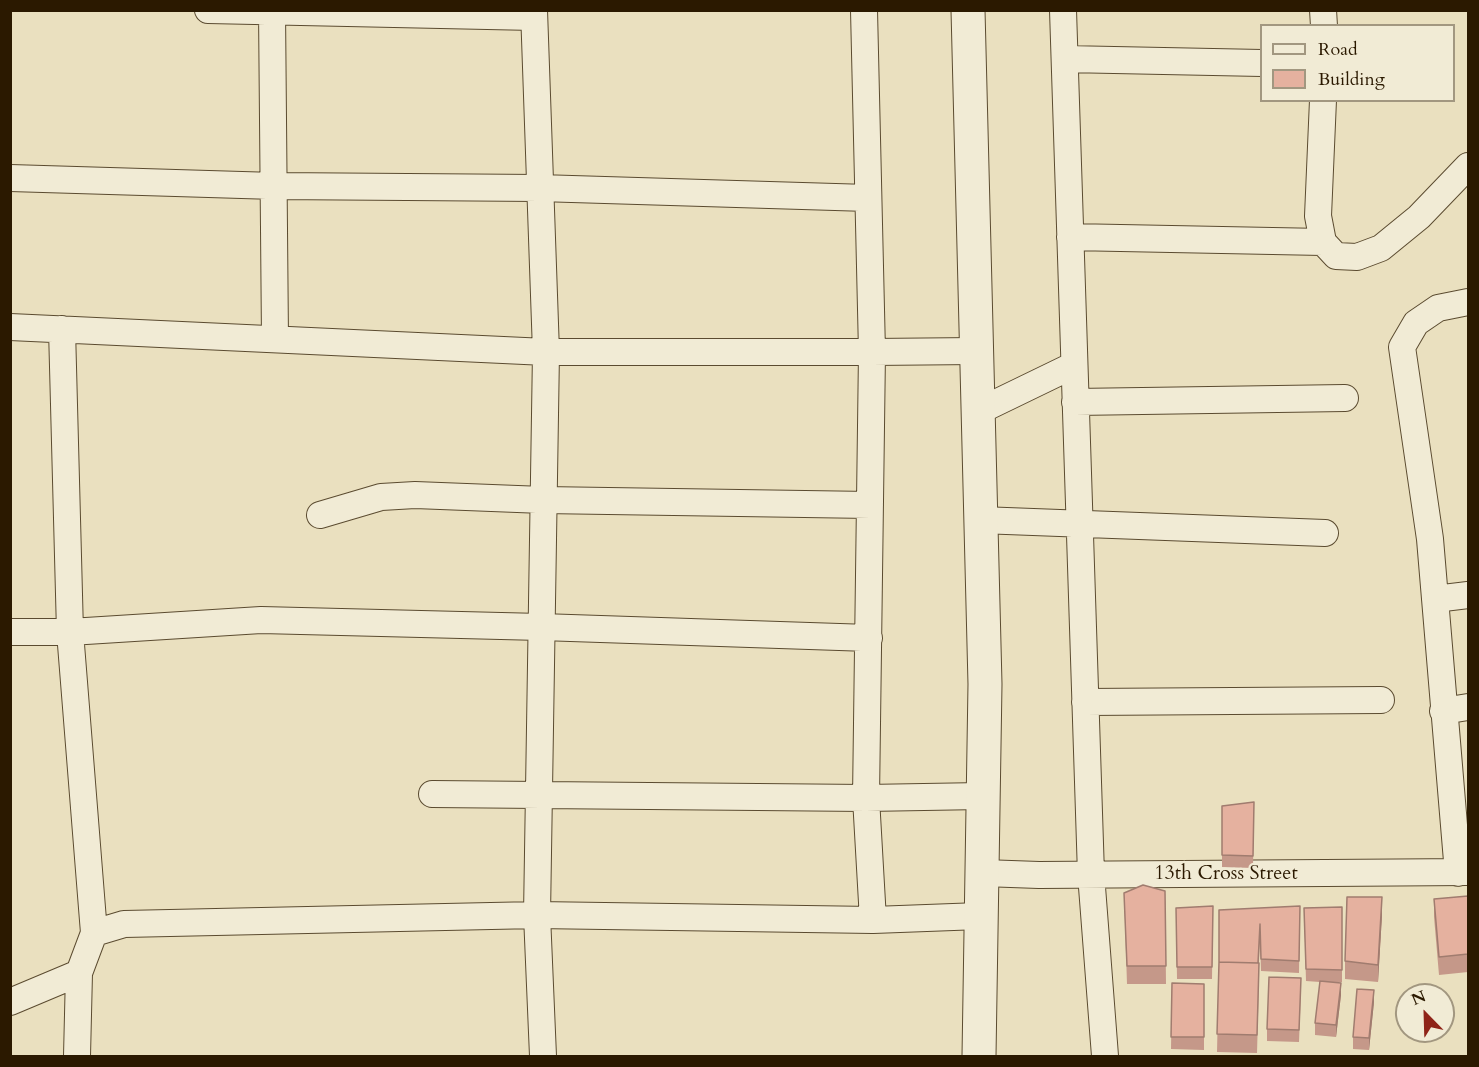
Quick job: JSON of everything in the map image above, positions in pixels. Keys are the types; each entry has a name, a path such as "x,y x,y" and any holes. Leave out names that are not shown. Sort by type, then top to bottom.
{"street":[{"path":"208,10 534,14 546,352 537,915 543,1056"},
{"path":"864,10 872,352 866,798 873,920"},
{"path":"968,10 985,684 979,1056"},
{"path":"1063,10 1084,702 1091,874 1105,1056"},
{"path":"272,12 275,339"},
{"path":"1065,59 1260,63"},
{"path":"1323,102 1318,216 1323,242 1336,256 1357,257 1381,248 1419,217 1468,166"},
{"path":"10,178 274,186 539,188 868,198"},
{"path":"1070,237 1323,242"},
{"path":"1463,872 1443,711 1430,539 1402,347 1416,323 1438,308 1468,302"},
{"path":"10,327 546,352 976,351"},
{"path":"62,329 70,632 94,933 79,973 77,1056"},
{"path":"977,412 1074,365"},
{"path":"1075,402 1345,398"},
{"path":"320,515 381,496 416,495 543,500 870,505"},
{"path":"980,520 1326,533"},
{"path":"1434,599 1468,595"},
{"path":"10,632 70,632 261,620 869,638"},
{"path":"1084,702 1381,700"},
{"path":"1443,711 1468,708"},
{"path":"432,794 866,798 982,796"},
{"name":"13th Cross Street","path":"983,873 1463,872"},
{"path":"94,933 123,924 537,915 873,920 980,916"},
{"path":"10,1002 79,973"}],"building":[{"path":"1254,802 1253,856 1222,855 1222,806"},
{"path":"1143,885 1165,891 1166,966 1127,966 1124,893"},
{"path":"1468,896 1468,954 1439,957 1434,899"},
{"path":"1347,897 1382,897 1378,965 1345,961"},
{"path":"1213,906 1212,967 1177,967 1176,908"},
{"path":"1300,906 1299,961 1261,959 1260,924 1258,963 1219,962 1219,910"},
{"path":"1342,907 1342,970 1306,969 1304,908"},
{"path":"1219,962 1259,963 1257,1035 1217,1034"},
{"path":"1269,977 1301,978 1299,1030 1267,1029"},
{"path":"1320,981 1341,983 1336,1025 1315,1023"},
{"path":"1172,983 1204,984 1204,1037 1171,1037"},
{"path":"1357,989 1374,990 1369,1038 1353,1037"}]}
